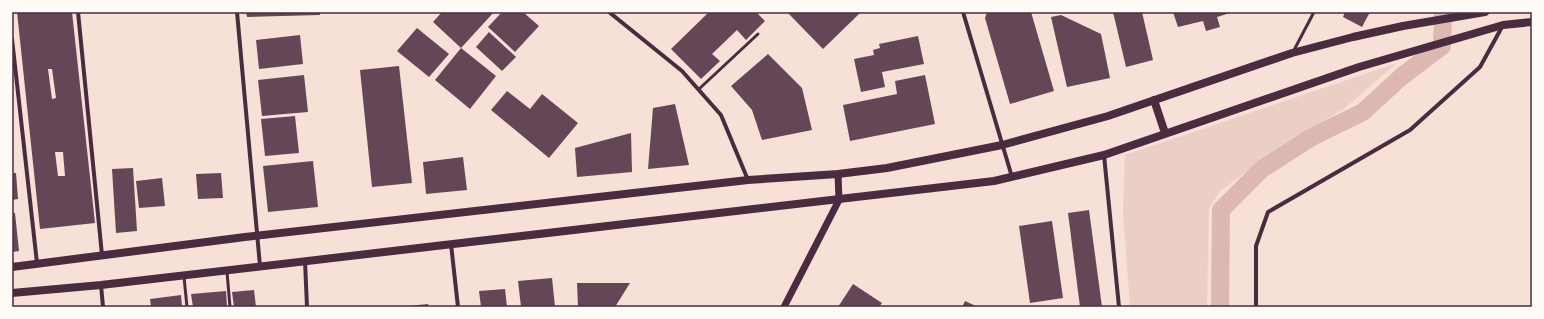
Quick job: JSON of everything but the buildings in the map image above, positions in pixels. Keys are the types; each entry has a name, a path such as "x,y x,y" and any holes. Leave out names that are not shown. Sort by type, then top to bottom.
{"main road":[{"path":"12,267 258,236 748,180 838,174 887,168 1002,145 1108,116 1292,53 1353,37 1403,26 1485,12"},
{"path":"12,293 184,275 451,243 962,186 1012,177 1104,155 1165,132 1359,67 1503,25 1532,22"},
{"path":"1154,100 1165,132"}],"street":[{"path":"78,12 102,255"},
{"path":"237,12 260,266"},
{"path":"609,12 682,71 721,115 748,180"},
{"path":"963,12 1012,177"},
{"path":"1256,307 1256,246 1268,212 1410,130 1480,67 1503,25"},
{"path":"12,38 37,264"},
{"path":"1104,155 1119,307"},
{"path":"784,307 839,200 838,174"},
{"path":"451,243 458,307"},
{"path":"305,261 307,307"},
{"path":"101,284 103,307"}],"lane":[{"path":"1292,53 1314,12"},
{"path":"698,89 758,34"},
{"path":"226,270 230,307"},
{"path":"184,275 187,307"}],"shaded area":[{"path":"1397,63 1345,108 1275,151 1220,191 1209,209 1207,307 1130,307 1123,212 1125,155"}],"waterway":[{"path":"1220,307 1221,210 1262,169 1312,137 1363,112 1401,77 1442,46 1443,12"}]}
